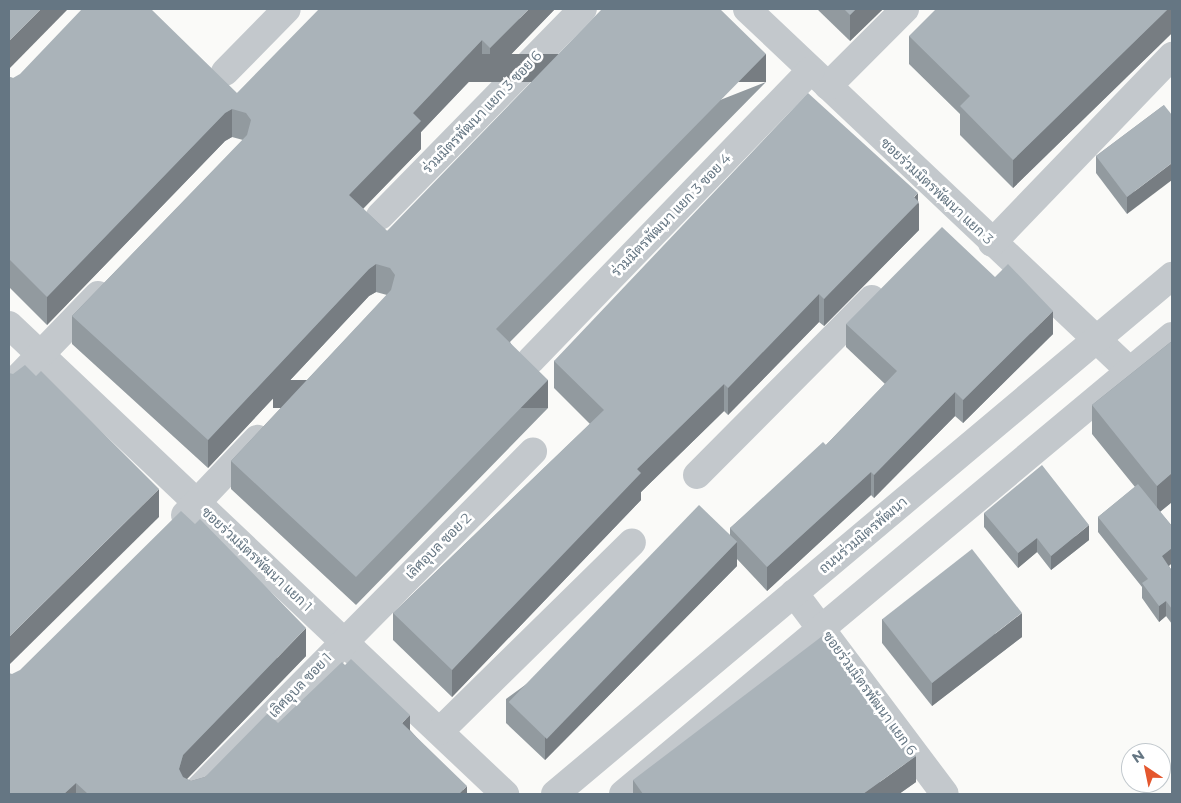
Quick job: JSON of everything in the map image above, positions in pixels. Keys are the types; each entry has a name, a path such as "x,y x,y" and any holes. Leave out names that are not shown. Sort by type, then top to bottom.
{"street":[{"path":"225,72 287,9"},
{"name":"ร่วมมิตรพัฒนา แยก 3 ซอย 6","path":"380,216 583,9"},
{"name":"ซอยร่วมมิตรพัฒนา แยก 3","path":"747,9 820,78 952,220 992,243 1099,338 1130,371"},
{"name":"ร่วมมิตรพัฒนา แยก 3 ซอย 4","path":"531,360 820,78 905,9"},
{"path":"992,243 1172,56"},
{"name":"ถนนร่วมมิตรพัฒนา","path":"555,794 1172,276"},
{"path":"9,387 114,278"},
{"path":"697,475 890,282"},
{"name":"ซอยร่วมมิตรพัฒนา แยก 1","path":"9,325 505,794"},
{"path":"623,794 1172,336"},
{"path":"162,537 198,502 272,423"},
{"name":"เลิศอุบล ซอย 2","path":"344,640 533,452"},
{"path":"440,731 632,542"},
{"name":"ซอยร่วมมิตรพัฒนา แยก 6","path":"794,593 823,628 945,794"},
{"name":"เลิศอุบล ซอย 1","path":"194,794 344,640"}],"building":[{"path":"9,9 41,9 9,41"},
{"path":"82,9 151,9 237,93 319,9 529,9 490,48 482,40 413,113 421,121 349,195 387,231 602,9 720,9 766,54 496,329 548,380 356,577 231,461 391,290 395,275 390,268 376,264 369,269 208,440 72,316 247,135 251,120 246,113 232,109 225,113 47,297 9,259 9,77 13,78 20,74"},
{"path":"844,9 856,9 850,15"},
{"path":"936,9 1168,9 1013,160 960,106 970,96 909,36"},
{"path":"808,93 918,193 914,197 919,202 824,299 819,294 728,388 724,384 637,469 641,473 452,670 393,613 604,410 554,361"},
{"path":"1164,105 1172,115 1172,163 1127,197 1096,156"},
{"path":"942,227 995,277 1008,264 1053,311 963,400 955,392 874,475 871,472 767,567 730,528 823,442 826,445 897,371 846,324"},
{"path":"1172,341 1172,473 1157,486 1092,405"},
{"path":"25,365 36,376 41,371 159,489 9,637 9,373 13,374"},
{"path":"1042,465 1089,525 1051,556 1037,538 1018,553 984,513"},
{"path":"1138,484 1172,526 1172,548 1162,556 1172,571 1172,609 1166,601 1159,606 1142,583 1148,579 1098,517"},
{"path":"699,505 737,542 547,739 509,702"},
{"path":"181,511 195,524 200,519 306,628 183,755 179,769 183,777 191,781 205,777 268,713 278,723 342,662 345,665 351,659 410,715 402,723 467,786 459,794 88,794 76,783 64,794 9,794 9,673 12,674 20,670"},
{"path":"972,549 1022,613 932,683 882,619"},
{"path":"825,634 916,756 863,794 643,794 633,780"}]}
